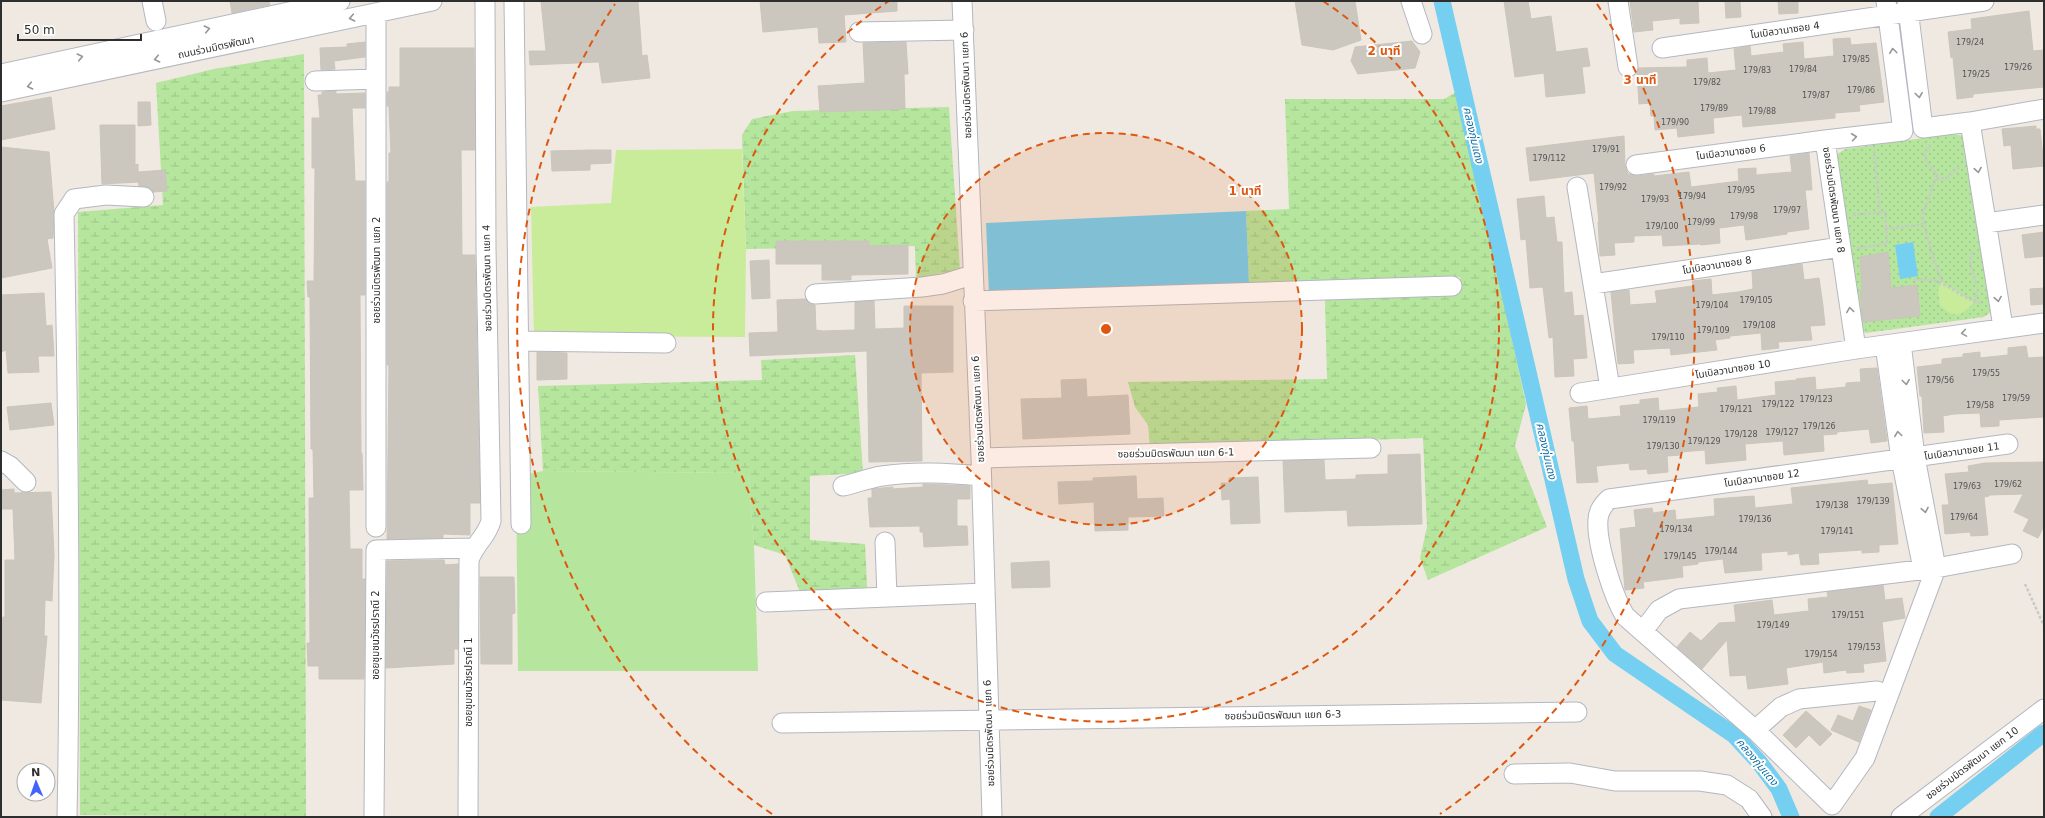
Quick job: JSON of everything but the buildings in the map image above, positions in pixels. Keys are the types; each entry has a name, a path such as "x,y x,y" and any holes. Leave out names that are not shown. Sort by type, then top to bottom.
{"street":[{"path":"152,1 156,21"},
{"name":"ถนนร่วมมิตรพัฒนา","path":"1,74 340,1"},
{"name":"ถนนร่วมมิตรพัฒนา","path":"1,92 432,1"},
{"name":"ซอยร่วมมิตรพัฒนา แยก 4","path":"473,548 487,533 491,521 486,240 485,1"},
{"path":"514,1 520,341 521,524"},
{"name":"ซอยร่วมมิตรพัฒนา แยก 6","path":"962,1 973,301 981,467 992,817"},
{"path":"1411,1 1422,34"},
{"path":"1618,1 1628,67"},
{"name":"โนเบิลวานาซอย 4","path":"1662,48 1887,8 1984,1"},
{"path":"1907,6 1932,127 2044,109"},
{"path":"1887,8 1903,130"},
{"name":"ซอยร่วมมิตรพัฒนา แยก 2","path":"376,13 376,527"},
{"path":"859,32 964,30"},
{"path":"315,81 376,79"},
{"path":"1970,122 2003,327"},
{"name":"ซอยร่วมมิตรพัฒนา แยก 8","path":"1856,349 1826,140 1932,127"},
{"name":"โนเบิลวานาซอย 6","path":"1636,165 1826,140"},
{"path":"1577,187 1610,388"},
{"path":"67,817 68,395 64,214 74,199 106,195 144,197"},
{"path":"1986,223 2044,215"},
{"name":"โนเบิลวานาซอย 8","path":"1593,284 1842,248"},
{"path":"815,294 922,287 943,284 972,275"},
{"path":"973,301 1452,286"},
{"name":"โนเบิลวานาซอย 10","path":"1580,393 1856,349 2044,322"},
{"path":"520,341 666,343"},
{"path":"1893,344 1908,458 1929,568 1888,695 1865,758 1832,805 1755,730 1643,631 1659,610 1679,599 1929,568 2012,554"},
{"name":"โนเบิลวานาซอย 11","path":"1908,458 2008,444"},
{"name":"ซอยร่วมมิตรพัฒนา แยก 6-1","path":"843,486 881,476 942,473 981,467 1371,448"},
{"name":"โนเบิลวานาซอย 12","path":"1643,631 1625,616 1617,602 1610,582 1598,530 1598,519 1602,506 1609,499 1908,458"},
{"path":"1,461 10,466 26,482"},
{"path":"885,542 887,597"},
{"name":"ซอยชุมชนวัชรปราณี 2","path":"374,817 376,550 473,548"},
{"name":"ซอยชุมชนวัชรปราณี 1","path":"468,817 469,560 473,548"},
{"path":"766,602 985,594"},
{"path":"1755,730 1781,707 1799,699 1877,691 1888,695"},
{"name":"ซอยร่วมมิตรพัฒนา แยก 10","path":"1901,817 2044,709"},
{"name":"ซอยร่วมมิตรพัฒนา แยก 6-3","path":"782,723 1577,712"},
{"path":"1514,774 1570,773 1616,781 1700,781 1727,785 1749,799 1762,817"}],"path":[{"path":"1932,127 1940,136 1931,144 1924,155 1926,160 1938,175 1923,213 1924,224 1942,282"},
{"path":"1872,134 1880,213"},
{"path":"1936,179 1947,178 1963,164 1977,161"},
{"path":"1837,217 1885,212 1887,244 1842,248"},
{"path":"1886,229 1924,224"},
{"path":"1914,280 1923,278 1942,282 1974,302 1999,302"},
{"path":"2025,584 2044,626"}],"green space":[{"path":"304,54 306,817 80,815 78,212 163,205 156,83 214,69"},
{"path":"1458,91 1526,404 1515,446 1547,527 1428,580 1420,558 1427,527 1423,438 1150,448 1148,425 1135,407 1128,382 1327,379 1325,300 1461,290 1460,277 1249,283 1246,211 1289,209 1285,99 1444,99"},
{"path":"949,107 960,270 916,278 915,246 746,249 742,135 752,119 793,111"},
{"path":"1952,134 1965,136 1992,294 1991,312 1984,317 1866,333 1858,328 1836,155 1845,149"},
{"path":"742,149 746,249 745,337 534,336 531,207 611,203 616,150"},
{"path":"1942,282 1974,302 1966,311 1962,313 1955,314 1946,310 1940,306 1938,290"},
{"path":"855,355 863,473 810,476 810,540 865,544 868,605 806,607 785,555 754,545 748,473 543,471 538,386 762,380 761,360"},
{"path":"543,471 748,473 754,545 758,671 518,671 516,476"}],"water":[{"path":"1246,211 1249,283 989,294 986,223"},
{"path":"1913,242 1918,276 1900,279 1895,245"}],"waterway":[{"name":"คลองกุ่มแดง","path":"1442,1 1576,579 1590,621 1615,654 1734,735 1759,762 1779,789 1791,817"},
{"path":"1938,817 2044,733"}]}
